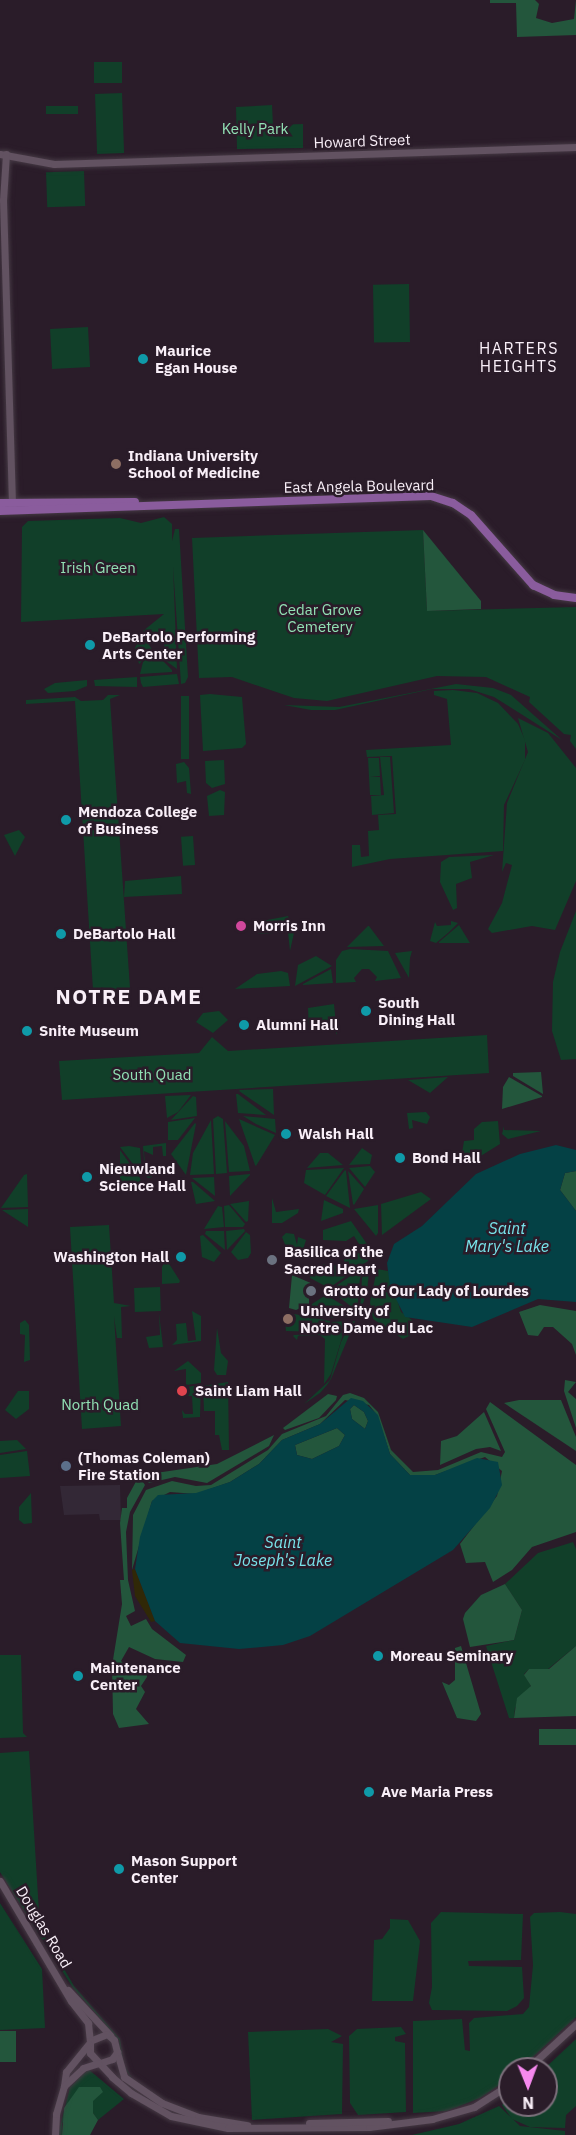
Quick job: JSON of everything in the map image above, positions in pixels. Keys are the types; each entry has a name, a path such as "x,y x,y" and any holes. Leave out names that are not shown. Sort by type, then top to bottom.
{"main road":[{"name":"East Angela Boulevard","path":"0,503 12,506 141,505 440,498 471,515 533,585 549,593 576,598"},
{"name":"East Angela Boulevard","path":"0,511 12,506"}],"street":[{"name":"Howard Street","path":"0,148 3,154 26,161 54,164 576,147"},
{"path":"3,154 12,506"},
{"name":"Douglas Road","path":"0,1881 88,2023 89,2043"},
{"name":"Douglas Road","path":"65,1987 111,2037"},
{"path":"540,2057 576,2024"},
{"path":"55,2135 56,2114 66,2072 89,2043 102,2035 111,2037 124,2077 162,2103 198,2117 250,2126"},
{"path":"89,2043 90,2053 138,2098 171,2116 212,2127 298,2125 337,2128 405,2122 458,2113 498,2091"},
{"path":"64,2086 83,2068 112,2059 117,2052"}],"shaded area":[{"path":"490,0 535,0 539,4 536,18 552,23 574,19 576,0 576,35 517,37 516,3 490,3"},
{"path":"423,530 481,601 481,609 427,611"},
{"path":"541,1072 543,1094 513,1076 513,1073"},
{"path":"509,1077 542,1097 502,1109 503,1087"},
{"path":"576,1171 576,1211 560,1190 565,1173"},
{"path":"292,1275 313,1284 309,1289 309,1304 296,1310 289,1308"},
{"path":"540,1305 576,1311 576,1355 572,1344 553,1327 544,1327 538,1336 528,1335 519,1312"},
{"path":"565,1380 576,1382 568,1392 576,1399 576,1428 564,1391"},
{"path":"350,1393 364,1398 378,1412 391,1450 413,1472 438,1470 481,1452 502,1457 505,1452 486,1409 490,1402 576,1465 576,1532 532,1547 512,1570 493,1582 485,1562 466,1563 460,1544 497,1496 502,1471 485,1457 435,1475 410,1475 390,1454 377,1415 369,1405 345,1400 320,1424 282,1440 259,1464 230,1482 196,1494 170,1492 152,1501 132,1570 133,1515 146,1490 172,1481 196,1486 211,1485 268,1450 282,1434 326,1416 343,1395"},
{"path":"328,1394 337,1396 336,1400 319,1418 285,1430 283,1428"},
{"path":"519,1400 561,1400 576,1437 576,1451 504,1403"},
{"path":"354,1405 364,1412 368,1421 365,1429 352,1419 350,1409"},
{"path":"484,1412 501,1451 490,1447 476,1449 440,1465 441,1441 457,1436"},
{"path":"337,1428 345,1435 339,1446 312,1459 297,1455 295,1445"},
{"path":"274,1435 269,1446 207,1483 175,1477 149,1483 142,1475 217,1464"},
{"path":"139,1476 145,1485 130,1512 126,1532 128,1580 135,1611 126,1616 131,1626 146,1619 152,1629 186,1655 183,1662 155,1659 129,1647 121,1661 126,1666 146,1666 147,1677 141,1686 145,1692 136,1709 149,1724 119,1728 113,1714 112,1666 122,1604 120,1580 124,1580 120,1523 122,1508 127,1508 127,1498"},
{"path":"120,1485 121,1520 100,1520 99,1514 64,1515 60,1486"},
{"path":"505,1584 522,1610 514,1640 470,1647 463,1619 465,1613 481,1595"},
{"path":"461,1646 481,1714 476,1721 457,1718 442,1682 449,1685 455,1680 455,1648"},
{"path":"576,1646 576,1716 514,1718 517,1698 531,1686 524,1675 529,1669 549,1669"},
{"path":"539,1729 576,1729 576,1745 539,1745"},
{"path":"0,2031 16,2031 16,2062 0,2062"},
{"path":"79,2087 100,2087 103,2092 93,2101 93,2113 98,2120 90,2135 62,2135 64,2108"}],"green space":[{"path":"94,62 122,62 122,83 94,83"},
{"path":"122,93 124,153 97,154 95,94"},
{"name":"Kelly Park","path":"272,105 273,125 303,124 303,148 237,149 236,107"},
{"path":"46,106 78,106 78,114 46,114"},
{"path":"84,171 85,206 47,207 46,172"},
{"path":"409,284 410,342 374,343 373,285"},
{"path":"88,327 90,367 52,369 50,329"},
{"name":"Irish Green","path":"164,517 172,524 172,541 175,529 179,529 188,677 185,683 181,684 173,566 177,669 166,661 164,643 148,639 143,631 164,614 21,622 22,527 28,521 120,518 141,523"},
{"name":"Cedar Grove Cemetery","path":"423,530 427,611 576,607 576,749 570,741 571,735 564,734 529,702 530,697 486,677 437,676 327,701 294,698 232,677 199,678 192,538"},
{"path":"142,634 153,651 139,664 135,648"},
{"path":"155,653 172,672 140,674 143,662"},
{"path":"177,674 179,684 143,687 140,677"},
{"path":"137,677 137,687 95,686 94,680"},
{"path":"87,680 87,686 75,691 48,693 44,689 55,683"},
{"path":"456,684 493,688 511,695 562,740 494,697 469,689 432,689 335,710 311,710 284,705 339,707"},
{"path":"453,690 477,693 498,703 518,724 525,740 525,760 504,805 503,851 390,859 352,867 352,845 360,845 361,857 369,856 368,831 379,830 378,815 396,814 392,756 367,757 366,750 451,745 447,699 434,695 434,691"},
{"path":"108,695 120,695 110,699 130,988 93,990 75,701 26,704 26,700 75,697 81,701 103,700"},
{"path":"200,695 242,697 246,744 242,748 203,751"},
{"path":"181,696 189,696 189,759 181,759"},
{"path":"518,718 548,733 576,768 576,881 555,930 532,926 492,933 488,929 502,903 512,865 506,863 502,872 507,803 528,752"},
{"path":"380,757 390,757 394,813 372,815 371,796 384,795"},
{"path":"368,758 379,758 380,776 370,777 380,777 381,795 370,795"},
{"path":"224,760 225,784 212,788 206,783 205,761"},
{"path":"184,762 189,768 191,794 187,793 186,781 177,783 176,764"},
{"path":"220,790 225,792 224,815 209,816 207,796"},
{"path":"19,830 25,837 15,856 4,835"},
{"path":"193,836 195,865 183,866 181,837"},
{"path":"494,855 470,862 472,878 456,884 457,908 453,910 440,882 441,862 449,857"},
{"path":"181,876 182,894 124,897 125,881"},
{"path":"576,911 576,1059 561,1060 552,1031 553,982 560,952"},
{"path":"288,916 294,933 290,951 288,932 258,934 257,922"},
{"path":"451,921 458,923 436,943 430,941 435,922 437,926 451,925"},
{"path":"459,925 470,943 439,943 439,942"},
{"path":"368,926 384,946 347,947"},
{"path":"350,949 388,951 401,978 375,981 377,977 369,969 362,969 354,978 356,982 336,983 336,960 342,951"},
{"path":"412,951 410,958 409,978 395,953"},
{"path":"316,956 332,966 295,986 298,965"},
{"path":"331,969 333,983 303,985 303,984"},
{"path":"281,971 288,973 290,986 235,989 257,974"},
{"path":"334,1004 337,1035 334,1029 309,1030 308,1008"},
{"path":"219,1011 228,1020 213,1033 196,1022 203,1013"},
{"name":"South Quad","path":"487,1035 489,1073 62,1100 59,1061 199,1053 212,1037 228,1051"},
{"path":"448,1077 430,1093 408,1080"},
{"path":"273,1089 274,1115 239,1091 240,1090"},
{"path":"236,1094 238,1094 266,1115 238,1113"},
{"path":"191,1095 178,1112 167,1118 165,1096"},
{"path":"193,1096 196,1097 197,1116 171,1120"},
{"path":"426,1112 430,1117 427,1124 412,1120 413,1128 409,1129 407,1113"},
{"path":"218,1116 223,1119 227,1173 216,1174 213,1119"},
{"path":"243,1116 275,1119 276,1133 256,1124"},
{"path":"195,1118 178,1140 168,1140 168,1122"},
{"path":"239,1119 275,1135 256,1166 255,1165"},
{"path":"211,1120 214,1174 190,1175 193,1153"},
{"path":"225,1121 244,1146 250,1171 229,1172"},
{"path":"498,1121 500,1144 471,1162 461,1159 464,1141 474,1140 474,1129 482,1122"},
{"path":"196,1124 186,1175 171,1154"},
{"path":"504,1126 504,1130 541,1131 508,1139 502,1134"},
{"path":"166,1143 166,1156 163,1156 162,1146 153,1147 153,1155 144,1151 145,1166 151,1166 152,1177 148,1178 145,1175 143,1146"},
{"path":"120,1147 140,1148 142,1176"},
{"path":"362,1148 372,1155 370,1164 349,1165"},
{"path":"120,1150 140,1178 141,1184 130,1191 120,1191"},
{"path":"320,1153 328,1153 343,1165 307,1168"},
{"path":"370,1166 375,1172 365,1187 349,1168"},
{"path":"344,1168 325,1195 304,1183 306,1170"},
{"path":"346,1171 350,1208 326,1196"},
{"path":"348,1171 364,1189 354,1205 353,1204"},
{"path":"27,1174 28,1207 1,1208 24,1175"},
{"path":"250,1175 230,1196 229,1176"},
{"path":"214,1177 215,1196 192,1178"},
{"path":"191,1182 193,1182 215,1201 196,1204"},
{"path":"421,1192 431,1199 382,1235 381,1204"},
{"path":"272,1198 276,1212 299,1209 298,1213 282,1223 272,1223"},
{"path":"324,1200 343,1209 343,1213 321,1221"},
{"path":"249,1201 248,1221 246,1222 230,1204"},
{"path":"229,1205 245,1224 243,1227 225,1227 224,1206"},
{"path":"378,1205 378,1233 376,1236 354,1209"},
{"path":"218,1206 222,1207 224,1227 204,1229"},
{"path":"28,1209 28,1227 2,1210"},
{"path":"351,1221 367,1244 359,1244 354,1236 346,1241 323,1240 323,1230"},
{"name":"North Quad","path":"109,1225 114,1303 131,1306 121,1307 122,1338 117,1338 114,1316 121,1426 82,1429 70,1227"},
{"path":"244,1229 245,1231 227,1250 226,1231"},
{"path":"206,1231 224,1231 225,1250 205,1234"},
{"path":"246,1232 250,1235 251,1253 248,1258 238,1260 231,1252"},
{"path":"286,1233 294,1234 297,1245 298,1237 306,1240 303,1250 286,1247 282,1237"},
{"path":"203,1235 221,1253 214,1262 202,1257 200,1236"},
{"path":"369,1248 368,1261 329,1288 310,1278 311,1268 319,1264 343,1266 347,1249"},
{"path":"166,1259 180,1281 179,1283 162,1284 162,1267"},
{"path":"370,1263 367,1291 360,1313 362,1278"},
{"path":"368,1264 360,1278 357,1311 330,1290"},
{"path":"377,1269 388,1271 401,1312 412,1320 411,1335 403,1339 373,1319 370,1302"},
{"path":"160,1287 161,1311 135,1312 134,1288"},
{"path":"326,1295 356,1313 354,1318 330,1318 301,1311"},
{"path":"192,1311 201,1316 201,1341 172,1345 177,1340 176,1324 186,1323 188,1341 196,1340"},
{"path":"284,1312 330,1321 330,1325 323,1332 286,1331"},
{"path":"159,1313 163,1347 149,1348 146,1337 160,1335"},
{"path":"25,1320 29,1325 30,1360 24,1362 25,1335 20,1334 20,1323"},
{"path":"347,1321 331,1374 324,1384 325,1339 320,1335 298,1336 297,1340 293,1336 324,1333 332,1322"},
{"path":"355,1321 331,1379 320,1393 304,1404 330,1380 341,1342 351,1322"},
{"path":"217,1328 221,1353 228,1361 226,1375 217,1375 214,1370"},
{"path":"188,1361 201,1373 201,1383 186,1385 186,1369 174,1371"},
{"path":"228,1382 229,1450 222,1450 219,1435 215,1435 215,1411 204,1411 203,1386"},
{"path":"201,1385 200,1417 183,1418 182,1410 185,1414 193,1414 192,1396 186,1396 186,1387"},
{"path":"18,1391 29,1391 29,1409 16,1419 5,1410"},
{"path":"17,1440 26,1449 0,1453 0,1441"},
{"path":"27,1451 30,1476 0,1478 0,1455"},
{"path":"31,1493 32,1523 24,1524 19,1520 19,1507"},
{"path":"573,1542 576,1549 576,1646 548,1669 529,1669 524,1674 531,1686 515,1708 514,1718 509,1718 486,1646 514,1640 522,1610 505,1584 538,1553"},
{"path":"0,1655 21,1655 23,1733 27,1737 0,1738"},
{"path":"29,1751 40,1928 74,1986 120,2039 124,2065 135,2083 121,2063 119,2040 73,1988 0,1872 0,1753"},
{"path":"0,1903 42,1969 45,2028 0,2030"},
{"path":"441,1912 523,1914 521,1960 468,1961 469,1966 522,1967 524,1998 517,2006 507,2011 432,2010 429,2003 432,1987 431,1923"},
{"path":"534,1913 576,1914 576,2017 533,2057 498,2057 498,2086 480,2098 447,2111 413,2113 413,2021 462,2019 465,2050 470,2051 469,2023 474,2018 523,2014 529,2007 533,1965 530,1917"},
{"path":"390,1919 408,1920 420,1941 413,2001 372,2001 374,1940 382,1939 390,1928"},
{"path":"401,2027 406,2034 395,2037 395,2041 405,2043 406,2112 358,2115 350,2103 349,2036 357,2029"},
{"path":"328,2029 342,2036 331,2042 343,2044 342,2114 252,2120 248,2032"},
{"path":"576,2039 576,2106 566,2115 565,2128 530,2127 512,2119 511,2117 558,2117 557,2057"},
{"path":"88,2069 124,2099 98,2120 93,2113 93,2100 103,2092 62,2123 62,2135 58,2135 70,2087"},
{"path":"498,2106 498,2117 511,2117 520,2126 565,2131 565,2135 412,2135 459,2124"}],"sand":[{"path":"135,1569 155,1621 151,1622 135,1596 132,1570"}],"water":[{"name":"Saint Mary's Lake","path":"556,1145 576,1150 576,1171 565,1173 560,1190 576,1211 576,1302 538,1299 472,1327 405,1317 390,1287 387,1263 394,1244 422,1226 476,1174 520,1154"},
{"name":"Saint Joseph's Lake","path":"351,1398 363,1401 378,1415 390,1454 410,1475 435,1475 477,1458 498,1462 502,1485 490,1508 453,1550 310,1636 283,1645 239,1649 180,1643 155,1621 135,1569 140,1537 152,1501 158,1495 196,1493 230,1482 259,1464 282,1440 320,1424","holes":["354,1405 364,1412 368,1421 365,1429 352,1419 350,1409","337,1428 345,1435 339,1446 312,1459 297,1455 295,1445"]}],"place":[{"name":"Maurice Egan House","path":"143,359"},
{"name":"Indiana University School of Medicine","path":"116,464"},
{"name":"DeBartolo Performing Arts Center","path":"90,645"},
{"name":"Mendoza College of Business","path":"66,820"},
{"name":"Morris Inn","path":"241,926"},
{"name":"DeBartolo Hall","path":"61,934"},
{"name":"South Dining Hall","path":"366,1011"},
{"name":"Alumni Hall","path":"244,1025"},
{"name":"Snite Museum","path":"27,1031"},
{"name":"Walsh Hall","path":"286,1134"},
{"name":"Bond Hall","path":"400,1158"},
{"name":"Nieuwland Science Hall","path":"87,1177"},
{"name":"Washington Hall","path":"181,1257"},
{"name":"Basilica of the Sacred Heart","path":"272,1260"},
{"name":"Grotto of Our Lady of Lourdes","path":"311,1291"},
{"name":"University of Notre Dame du Lac","path":"288,1319"},
{"name":"Saint Liam Hall","path":"182,1391"},
{"name":"(Thomas Coleman) Fire Station","path":"66,1466"},
{"name":"Moreau Seminary","path":"378,1656"},
{"name":"Maintenance Center","path":"78,1676"},
{"name":"Ave Maria Press","path":"369,1792"},
{"name":"Mason Support Center","path":"119,1869"}],"district":[{"name":"HARTERS HEIGHTS","path":"519,357"},
{"name":"NOTRE DAME","path":"129,996"}]}
